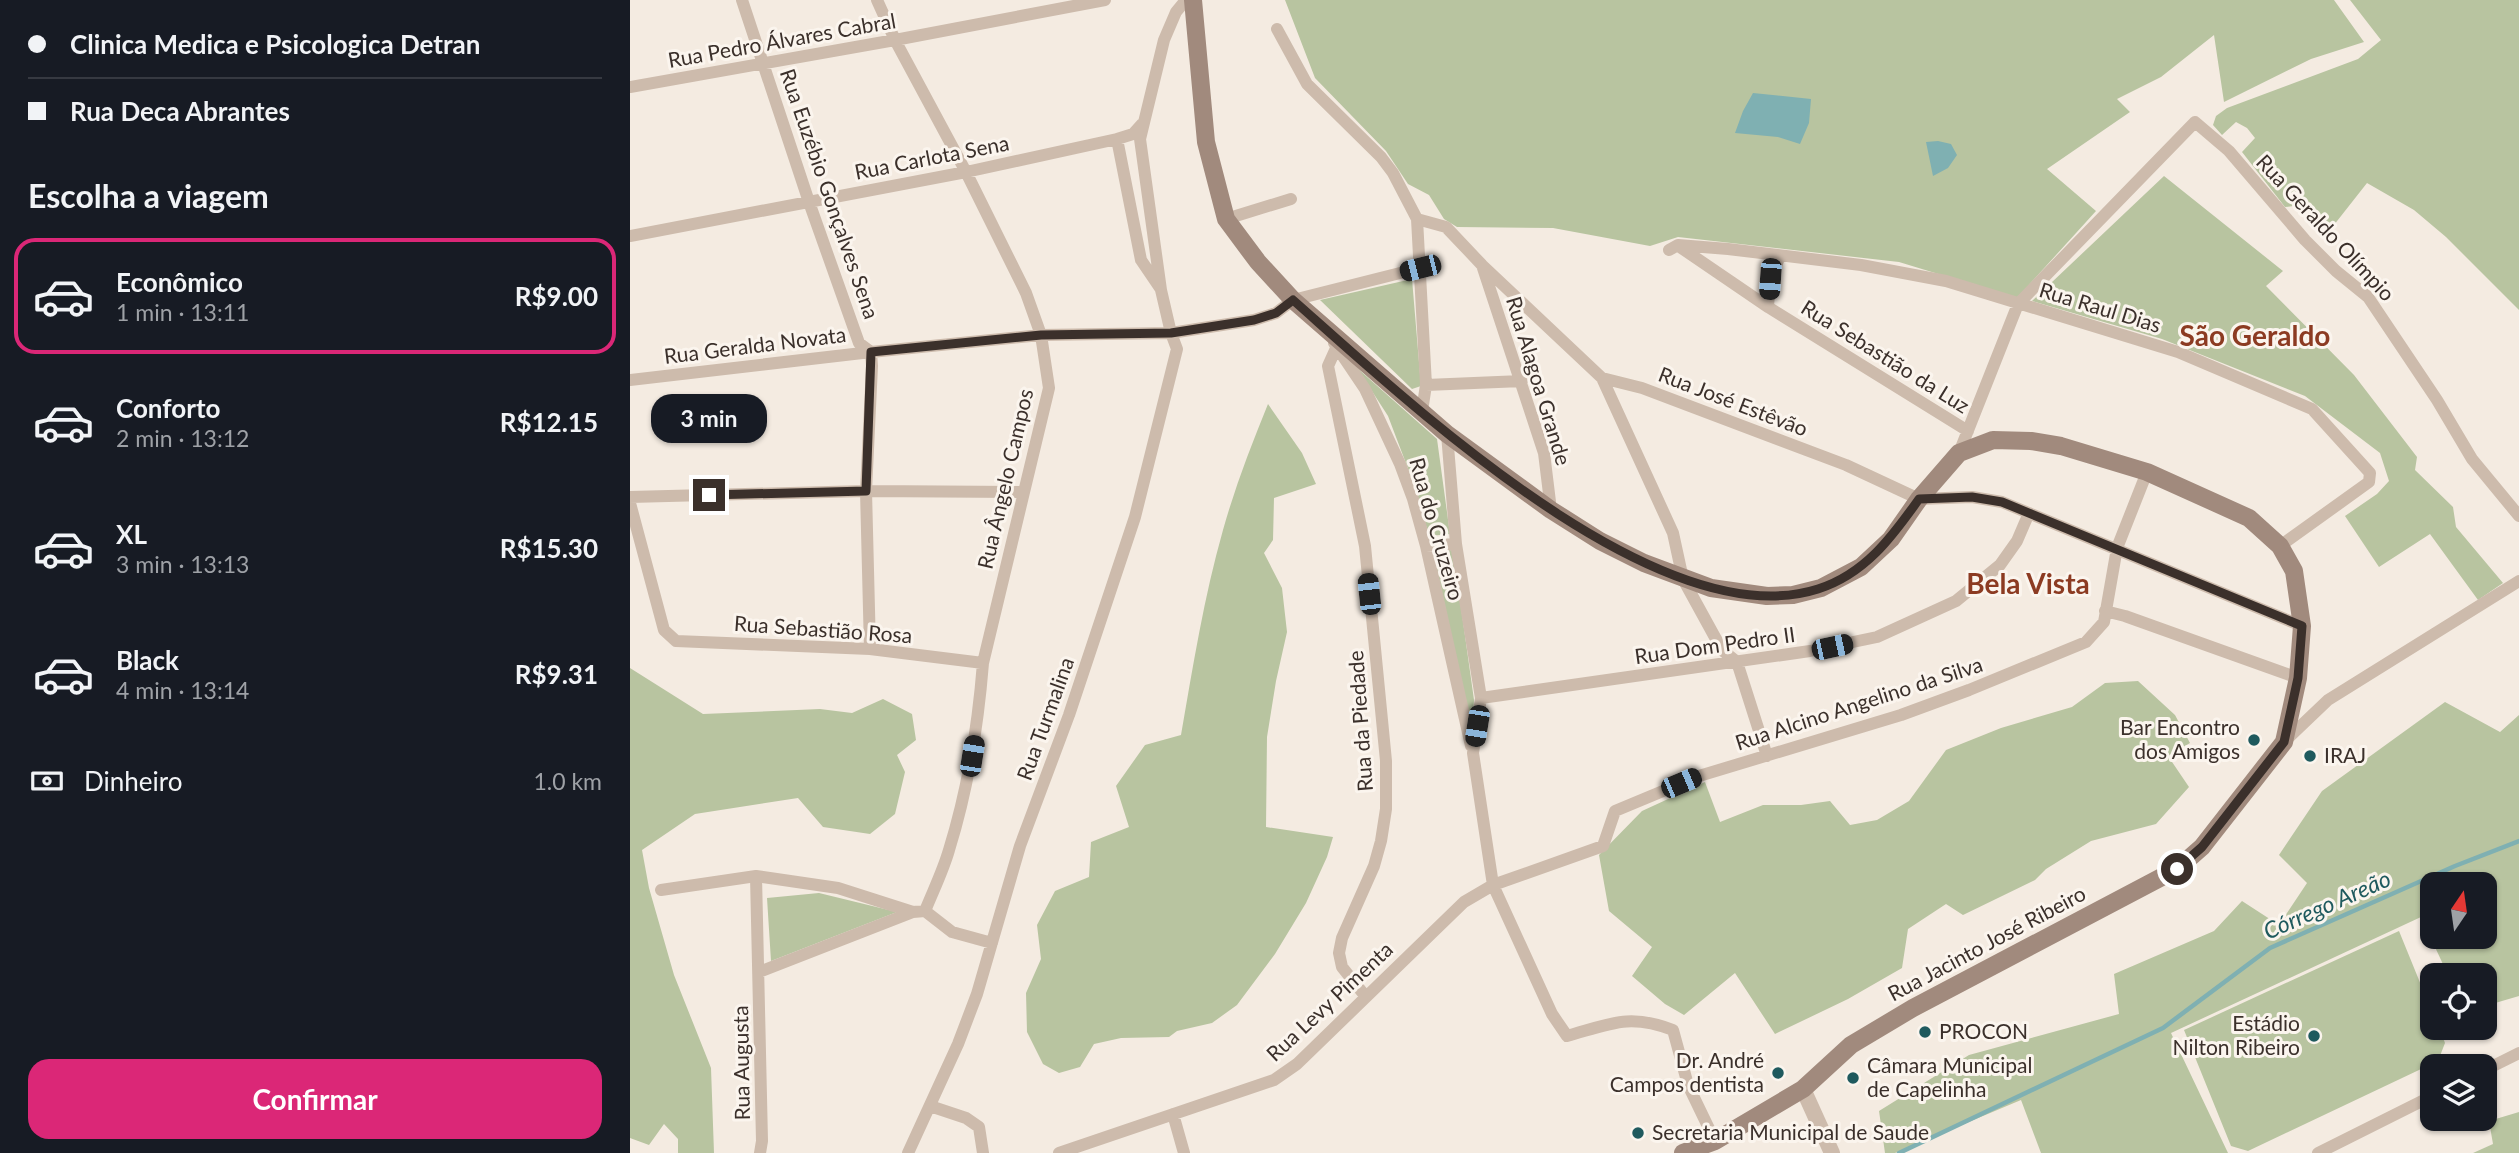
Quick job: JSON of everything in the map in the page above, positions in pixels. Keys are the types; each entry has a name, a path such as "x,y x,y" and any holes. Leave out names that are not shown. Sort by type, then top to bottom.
{"main road":[{"path":"1193,0 1206,142 1226,219 1258,262 1293,300 1447,434 1552,510 1600,541 1684,579 1712,588 1767,596 1793,595 1821,588 1861,567 1891,539 1919,499 1959,453 1993,440 2031,441 2061,446 2147,472 2249,518 2280,546 2294,571 2302,626 2298,678 2284,742"},
{"name":"Rua Jacinto José Ribeiro","path":"1683,1153 1715,1142 1803,1089 1851,1045 1913,1009 2177,869 2202,847 2284,742"}],"street":[{"name":"Rua Euzébio Gonçalves Sena","path":"742,0 859,343 871,352 866,491 870,649"},
{"name":"Rua Ângelo Campos","path":"877,0 1026,293 1041,335 1049,387 983,663 976,731 963,800 949,852 919,911"},
{"name":"Rua Pedro Álvares Cabral","path":"630,87 1105,0"},
{"name":"Rua Turmalina","path":"908,1153 977,994 1020,846 1069,715 1135,517 1177,349 1161,290 1140,139 1164,40 1177,12 1186,0"},
{"path":"1277,29 1307,84 1381,157 1393,173 1417,219 1426,385 1422,411"},
{"name":"Rua Geraldo Olímpio","path":"2018,304 2195,122 2229,151 2305,240 2336,271 2368,297 2437,400 2472,459 2519,516"},
{"path":"1117,139 1133,134 1142,124"},
{"name":"Rua Turmalina","path":"1117,139 1141,260 1161,290"},
{"path":"1117,139 1140,139"},
{"name":"Rua Carlota Sena","path":"630,236 966,172 1117,139"},
{"path":"1226,219 1291,199"},
{"name":"Rua José Estêvão","path":"1417,219 1447,227 1482,265 1602,378 1642,388 1846,465 1919,499 1972,497 2002,502 2302,626"},
{"name":"Rua Raul Dias","path":"1673,248 1728,249 1861,265 1946,281 2178,352 2312,409 2370,473 2369,482 2280,546"},
{"name":"Rua Sebastião da Luz","path":"1673,248 1718,273 1968,432"},
{"path":"1718,273 1719,259 1728,249"},
{"path":"1768,307 1770,279 1780,256"},
{"name":"Rua Alagoa Grande","path":"1482,265 1544,453 1552,510"},
{"name":"Rua Geralda Novata","path":"630,380 1041,335 1171,333 1254,320 1276,313 1293,300 1420,268"},
{"path":"1959,453 2018,304"},
{"name":"Rua do Cruzeiro","path":"1327,330 1365,389 1413,499 1473,753 1493,885 1552,1014 1567,1036 1625,1020 1649,1021 1673,1030 1688,1085 1715,1142"},
{"name":"Rua da Piedade","path":"1337,346 1328,366 1364,546 1386,761 1386,809 1381,841 1374,866 1342,938 1339,953 1342,967 1366,997"},
{"path":"1602,378 1673,533 1684,579 1722,650 1737,662 1767,756"},
{"path":"1426,385 1522,381"},
{"name":"Rua do Cruzeiro","path":"1447,434 1456,544 1482,698 1473,753"},
{"name":"Rua Alcino Angelino da Silva","path":"1493,885 1603,846 1615,811 1699,776 1901,715 2086,642 2104,622 2117,548 2147,472"},
{"path":"630,497 866,491 1024,492"},
{"name":"Rua Sebastião Rosa","path":"630,503 664,630 670,637 682,642 870,649 983,663"},
{"name":"Rua Dom Pedro II","path":"1482,698 1810,651 1877,637 1955,601 2000,565 2017,541 2029,513"},
{"path":"1426,546 1456,544"},
{"path":"2284,742 2328,701 2519,581"},
{"path":"2105,611 2298,678"},
{"path":"660,890 756,876 838,888 919,911 952,932 992,943"},
{"name":"Rua Augusta","path":"756,876 762,1141 760,1153"},
{"name":"Rua Levy Pimenta","path":"1059,1153 1090,1148 1173,1114 1274,1080 1297,1064 1464,902 1493,885"},
{"path":"759,972 919,911"},
{"path":"2497,1064 2519,1053"},
{"path":"1803,1089 1832,1153"},
{"path":"2318,1153 2420,1102"},
{"path":"930,1106 965,1118 979,1127 983,1153"},
{"path":"1173,1114 1184,1153"}],"green space":[{"path":"1285,0 2334,0 2364,42 2311,59 2224,102 2214,35 2161,77 2117,99 2130,112 2047,169 2096,211 2017,298 1899,262 1678,237 1650,246 1553,228 1457,227 1444,219 1429,195 1408,184 1386,151 1315,78"},
{"path":"2350,0 2519,0 2519,310 2446,237 2414,210 2367,183 2330,230 2309,204 2285,207 2242,152 2255,138 2247,128 2236,122 2222,135 2213,125 2216,116 2227,108 2358,59 2381,40"},
{"path":"2164,176 2283,271 2266,286 2354,375 2417,457 2415,470 2453,507 2456,527 2503,583 2478,600 2430,534 2379,567 2345,516 2377,494 2389,481 2380,453 2305,396 2162,339 2032,301"},
{"path":"1412,279 1421,386 1412,389 1320,300"},
{"path":"1357,368 1437,439 1450,534 1429,536 1415,487 1388,416"},
{"path":"1268,404 1302,453 1316,484 1274,498 1273,540 1264,553 1282,588 1287,632 1267,737 1266,827 1333,837 1327,857 1306,903 1275,954 1237,1005 1212,1023 1177,1031 1169,1037 1121,1038 1094,1044 1080,1067 1059,1073 1043,1064 1027,1032 1026,993 1041,959 1037,925 1055,891 1089,877 1091,842 1129,827 1116,786 1145,745 1181,735 1216,555 1238,482"},
{"path":"1453,550 1474,700 1472,731 1433,551"},
{"path":"630,668 703,714 820,709 852,713 883,699 912,714 916,740 897,755 905,772 895,814 870,834 823,827 798,798 695,814 642,850 649,888 674,975 711,1068 714,1153 678,1153 678,1139 664,1124 649,1145 630,1138"},
{"path":"2138,681 2175,715 2190,743 2168,756 2189,787 2156,824 2091,841 2046,869 2035,880 1963,915 1946,904 1908,929 1902,968 1848,999 1775,1034 1735,973 1684,1015 1665,1004 1632,976 1652,947 1609,911 1599,855 1642,811 1705,782 1720,822 1763,805 1801,805 1830,801 1850,825 1877,820 1909,801 1946,750 2001,728 2072,707 2105,683"},
{"path":"2445,702 2500,732 2519,715 2519,996 2497,1002 2497,963 2442,963 2436,949 2497,949 2497,872 2420,872 2420,917 2171,1033 2228,1153 2041,1153 2021,1100 1895,1153 1885,1153 1879,1111 1969,1055 2119,1014 2114,974 2214,931 2242,901 2279,925 2307,883 2279,855 2322,791"},
{"path":"819,893 897,912 771,961 767,898"},
{"name":"Estádio Nilton Ribeiro","path":"2399,931 2420,983 2420,1040 2444,1040 2445,1043 2441,1054 2420,1054 2420,1070 2248,1151 2231,1146 2184,1030"},
{"path":"2519,1112 2519,1153 2473,1153 2493,1144 2491,1131 2497,1131 2497,1119"}],"water":[{"path":"1753,93 1811,99 1809,123 1800,144 1778,137 1735,133"},
{"path":"1926,142 1951,144 1957,155 1948,168 1933,176"}],"waterway":[{"name":"Córrego Areão","path":"1899,1153 2163,1028 2270,948 2455,866 2519,841"}],"place":[{"name":"Bar Encontro dos Amigos","path":"2254,740"},
{"name":"IRAJ","path":"2310,756"},
{"name":"PROCON","path":"1925,1032"},
{"name":"Estádio Nilton Ribeiro","path":"2314,1036"},
{"name":"Dr. André Campos dentista","path":"1778,1073"},
{"name":"Câmara Municipal de Capelinha","path":"1853,1078"},
{"name":"Secretaria Municipal de Saude","path":"1638,1133"}],"district":[{"name":"São Geraldo","path":"2255,336"},
{"name":"Bela Vista","path":"2028,584"}],"route":[{"path":"709,495 866,491 871,352 1041,335 1171,333 1254,320 1276,313 1293,300 1447,434 1552,510 1600,541 1684,579 1712,588 1767,596 1793,595 1821,588 1861,567 1891,539 1919,499 1972,497 2002,502 2302,626 2298,678 2284,742 2202,847 2177,869"}]}
